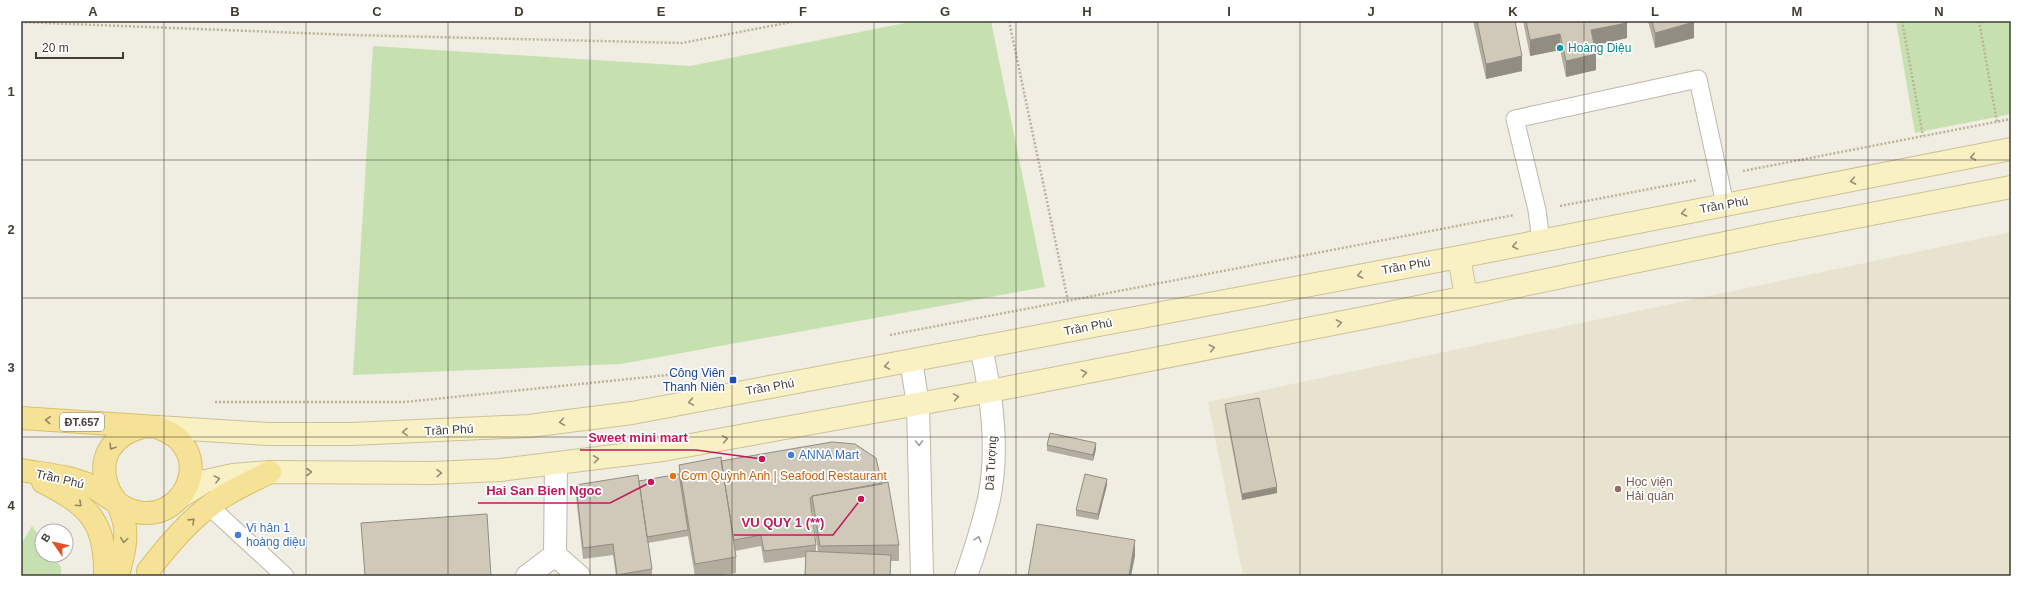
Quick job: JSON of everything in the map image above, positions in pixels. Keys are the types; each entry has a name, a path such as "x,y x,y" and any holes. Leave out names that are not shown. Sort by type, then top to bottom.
{"main road":[{"name":"Trần Phú","path":"21,418 268,434 359,433 529,426 632,413 1459,257 2011,149"},
{"name":"ĐT.657","path":"182,496 189,479 191,469 188,454 181,442 170,433 150,427 129,430 117,438 109,450 104,464 105,479 110,492 118,504 131,511 145,513 159,512 172,506 182,496 206,481 233,475 270,472 433,473 500,470 663,450 990,391 1773,233 2011,187"},
{"path":"1459,257 1466,296"},
{"name":"Trần Phú","path":"21,470 64,478 89,485 118,504"},
{"path":"21,470 71,496 91,515 101,534 106,558 106,576"},
{"path":"146,574 176,536 208,506 224,495 270,472"},
{"path":"146,574 182,496"},
{"path":"118,504 126,530 118,576"}],"street":[{"name":"Dã Tượng","path":"966,576 989,498 992,476 994,440 990,391 980,347"},
{"path":"911,361 918,404 922,576"},
{"path":"555,555 556,464"},
{"path":"528,576 555,555"},
{"path":"555,555 580,576"}],"lane":[{"path":"1541,241 1537,210 1515,119 1698,79 1725,204"},
{"path":"208,506 285,576"}],"path":[{"path":"21,22 352,35 682,43 797,21"},
{"path":"1009,21 1068,301"},
{"path":"1902,21 1923,136"},
{"path":"1979,21 1997,122"},
{"path":"1738,172 2011,119"},
{"path":"888,336 1699,179"},
{"path":"207,402 406,402 701,372"}],"shaded area":[{"name":"Học viện Hải quân","path":"2011,232 2011,576 1243,576 1208,402"}],"green space":[{"path":"915,21 991,21 1045,287 621,364 353,375 373,46 690,66"},
{"path":"1896,21 2011,21 2011,114 1915,133"},
{"path":"32,526 34,529 34,563 58,563 61,567 61,576 21,576 21,544"}],"building":[{"path":"1477,21 1515,21 1522,56 1486,64"},
{"path":"1526,21 1627,21 1627,23 1591,30 1596,54 1566,61 1560,34 1530,40"},
{"path":"1652,21 1694,21 1694,22 1655,33"},
{"path":"1259,398 1277,487 1242,494 1225,404"},
{"path":"1050,433 1096,443 1093,455 1047,445"},
{"path":"832,442 855,444 876,458 882,484 812,496 810,498 816,545 764,551 761,535 734,540 721,461"},
{"path":"721,457 736,557 695,564 679,465"},
{"path":"679,474 688,530 647,537 639,481"},
{"path":"1085,474 1107,479 1098,514 1076,510"},
{"path":"638,475 652,569 617,575 613,544 583,548 576,485"},
{"path":"888,482 899,545 820,546 812,496"},
{"path":"487,514 491,576 365,576 361,523"},
{"path":"1037,524 1135,540 1129,576 1028,576"},
{"path":"806,551 891,555 890,576 805,576"}],"place":[{"name":"Hoàng Diệu","path":"1560,48"},
{"name":"Công Viên Thanh Niên","path":"733,380"},
{"name":"ANNA Mart","path":"791,455"},
{"name":"Sweet mini mart","path":"762,459"},
{"name":"Cơm Quỳnh Anh | Seafood Restaurant","path":"673,476"},
{"name":"Hai San Bien Ngoc","path":"651,482"},
{"name":"Học viện Hải quân","path":"1618,489"},
{"name":"VU QUY 1 (**)","path":"861,499"},
{"name":"Vi hân 1 hoàng diệu","path":"238,535"}]}
